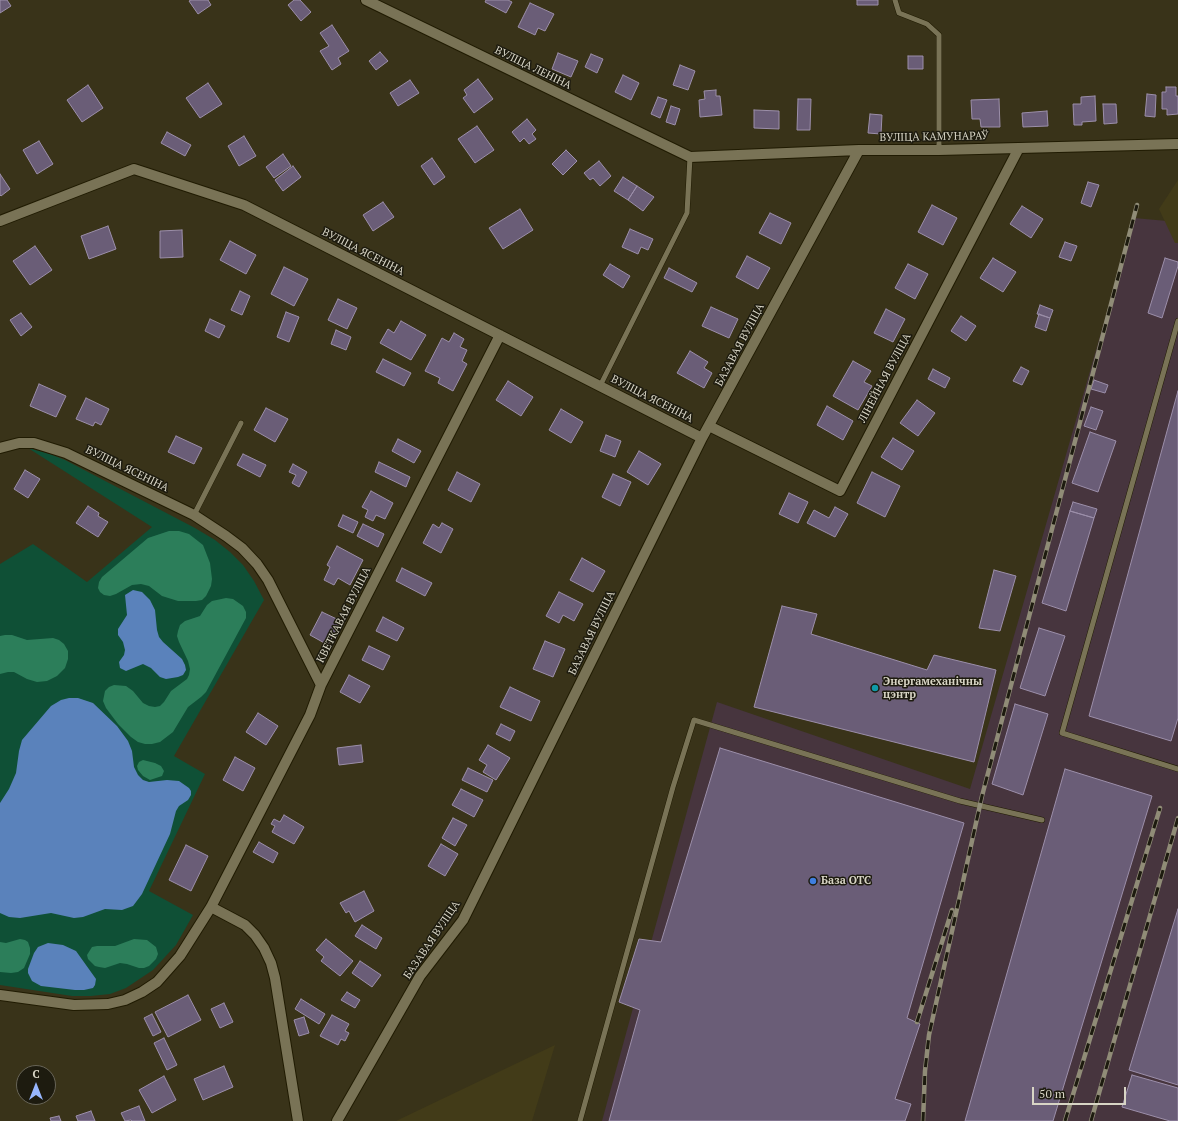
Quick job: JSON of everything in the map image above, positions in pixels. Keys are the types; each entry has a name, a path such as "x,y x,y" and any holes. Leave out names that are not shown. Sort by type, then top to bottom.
{"street":[{"name":"ВУЛІЦА ЛЕНІНА","path":"366,0 690,157"},
{"name":"ВУЛІЦА КАМУНАРАЎ","path":"690,157 859,150 939,150 1178,144"},
{"name":"ЛІНЕЙНАЯ ВУЛІЦА","path":"709,426 840,491 1019,148"},
{"name":"БАЗАВАЯ ВУЛІЦА","path":"337,1121 420,976 463,920 702,438 859,150"},
{"name":"ВУЛІЦА ЯСЕНІНА","path":"0,220 134,169 244,204 702,438"},
{"name":"КВЕТКАВАЯ ВУЛІЦА","path":"0,995 74,1005 108,1004 125,1000 142,992 157,982 180,956 211,907 310,715 322,685 500,335"},
{"name":"ВУЛІЦА ЯСЕНІНА","path":"0,448 19,443 34,443 66,452 194,515 226,536 242,548 257,564 277,596 322,685"},
{"path":"211,907 245,925 255,935 264,948 271,963 277,986 298,1121"}],"lane":[{"path":"895,0 899,13 927,24 939,35 939,150"},
{"path":"600,386 688,213 690,157"},
{"path":"1178,321 1062,733 1178,769"},
{"path":"194,515 241,423"},
{"path":"580,1121 673,787 694,720 960,801 1042,820"}],"shaded area":[{"path":"1178,180 1178,243 1175,243 1159,209"},
{"path":"1134,218 1178,222 1178,1121 602,1121 717,702 970,789"},
{"path":"555,1045 532,1121 396,1121"}],"green space":[{"path":"28,448 65,460 215,540 243,565 254,581 264,600 174,756 205,774 149,891 193,915 176,945 153,970 126,988 110,994 72,996 0,985 0,564 33,544 87,582 152,527"},
{"path":"169,531 179,531 189,534 203,545 210,563 212,579 211,586 206,596 202,600 178,601 162,596 149,586 141,584 132,585 110,596 104,595 100,592 98,588 102,577 148,538"},
{"path":"226,598 233,599 243,606 246,612 246,618 206,692 188,707 173,732 160,742 145,744 138,742 118,724 106,708 103,701 105,691 114,685 126,686 133,691 143,703 149,706 160,706 171,691 187,679 189,675 190,669 188,661 177,636 180,625 185,621 200,616 207,605 212,601"},
{"path":"12,635 27,640 53,638 59,640 64,644 68,651 68,659 65,668 57,676 47,681 37,682 27,679 14,672 0,674 0,636"},
{"path":"143,760 161,766 164,771 162,776 150,780 143,776 138,770 137,766 139,762"},
{"path":"20,939 28,942 30,948 30,954 24,968 18,972 0,972 0,942 6,943"},
{"path":"134,939 147,940 156,947 158,954 156,959 149,966 139,968 120,963 105,968 95,966 88,959 87,955 92,947 115,946"}],"water":[{"path":"133,590 142,592 150,600 155,610 159,637 182,659 186,670 183,675 166,679 160,677 151,668 143,664 126,671 120,668 119,662 124,655 125,650 123,642 118,635 118,629 127,615 125,595"},
{"path":"78,698 93,703 117,726 128,741 132,751 134,767 138,775 143,780 149,782 167,780 179,781 189,788 191,795 188,800 179,806 176,811 170,834 142,894 133,906 122,910 105,909 83,917 74,918 51,913 20,918 9,917 0,913 0,803 9,789 16,773 22,740 51,706 61,700"},
{"path":"48,943 63,945 76,951 96,979 93,988 75,990 41,986 32,981 28,973 28,969 34,953 38,947"}],"building":[{"path":"0,0 7,0 11,6 0,13"},
{"path":"208,0 211,5 198,14 189,1"},
{"path":"294,0 300,0 311,12 301,21 288,5"},
{"path":"486,0 508,0 512,2 506,13 485,2"},
{"path":"857,0 878,0 878,5 857,5"},
{"path":"530,3 554,14 545,31 538,28 535,35 518,27"},
{"path":"332,25 349,51 338,58 341,64 332,70 320,51 329,46 320,33"},
{"path":"380,52 388,61 376,70 369,61"},
{"path":"558,53 578,61 571,77 552,69"},
{"path":"591,54 603,59 597,73 585,67"},
{"path":"908,56 923,56 923,69 908,69"},
{"path":"680,65 695,71 688,90 673,85"},
{"path":"623,75 639,83 631,100 615,92"},
{"path":"478,79 493,99 474,113 463,98 467,95 464,90"},
{"path":"410,80 419,93 398,106 390,93"},
{"path":"208,83 222,104 200,118 186,98"},
{"path":"88,85 103,108 82,122 67,100"},
{"path":"1166,87 1176,87 1176,96 1178,96 1178,114 1167,115 1167,109 1162,109 1162,92 1166,92"},
{"path":"716,90 716,96 720,96 722,115 700,117 699,100 705,99 704,91"},
{"path":"1147,94 1156,95 1155,117 1145,116"},
{"path":"1095,96 1096,121 1082,122 1082,125 1074,125 1073,104 1081,104 1081,97"},
{"path":"658,97 667,100 660,118 651,114"},
{"path":"798,99 811,99 810,130 797,130"},
{"path":"999,99 1000,127 981,127 980,119 972,119 971,100"},
{"path":"1103,104 1116,104 1117,123 1104,124"},
{"path":"671,106 680,109 675,125 666,122"},
{"path":"754,110 779,111 779,129 754,128"},
{"path":"1047,111 1048,126 1023,127 1022,113"},
{"path":"870,114 882,115 881,134 868,133"},
{"path":"527,119 536,130 532,134 536,139 529,144 524,138 520,142 512,132"},
{"path":"477,126 494,150 475,163 458,139"},
{"path":"167,132 191,145 185,156 161,143"},
{"path":"244,136 256,156 239,166 228,146"},
{"path":"39,141 53,164 37,174 23,150"},
{"path":"566,150 577,161 563,175 552,164"},
{"path":"283,154 291,166 274,178 266,167"},
{"path":"432,158 445,177 434,185 421,166"},
{"path":"599,161 611,176 600,186 593,178 590,180 584,173"},
{"path":"293,166 301,177 283,191 275,180"},
{"path":"0,174 10,189 1,196 0,195"},
{"path":"623,177 637,186 628,200 614,191"},
{"path":"1088,182 1099,185 1091,207 1081,203"},
{"path":"637,186 654,197 643,211 628,200"},
{"path":"383,202 394,217 373,231 363,215"},
{"path":"932,205 957,218 943,245 918,232"},
{"path":"1022,206 1043,219 1031,238 1010,224"},
{"path":"520,209 533,230 503,249 489,228"},
{"path":"770,213 791,223 781,244 759,233"},
{"path":"108,226 116,249 89,259 81,236"},
{"path":"630,229 653,239 648,250 641,247 638,254 622,247"},
{"path":"182,230 183,257 160,258 160,231"},
{"path":"230,241 256,255 246,274 220,260"},
{"path":"1065,242 1077,246 1071,261 1059,257"},
{"path":"35,246 52,270 30,285 13,261"},
{"path":"747,256 770,268 758,289 736,277"},
{"path":"993,258 1016,272 1003,292 980,278"},
{"path":"1165,258 1178,262 1178,266 1162,318 1148,313"},
{"path":"610,264 630,276 623,288 603,275"},
{"path":"908,264 928,274 915,299 895,288"},
{"path":"284,267 308,279 294,306 271,294"},
{"path":"669,268 697,283 692,292 664,278"},
{"path":"240,291 250,296 242,315 231,310"},
{"path":"338,299 357,308 347,329 328,320"},
{"path":"1040,305 1053,310 1050,318 1037,314"},
{"path":"711,307 738,319 729,338 702,326"},
{"path":"886,309 905,319 893,342 874,333"},
{"path":"286,312 299,317 289,342 277,337"},
{"path":"21,313 32,327 21,336 10,320"},
{"path":"1039,314 1050,318 1046,331 1035,327"},
{"path":"961,316 976,326 966,341 951,331"},
{"path":"210,319 225,326 219,338 205,331"},
{"path":"401,321 426,335 411,360 380,343 388,329 394,333"},
{"path":"336,330 351,337 346,350 331,344"},
{"path":"454,333 464,339 460,347 467,350 462,361 467,364 453,391 438,383 440,378 425,371 442,338 449,342"},
{"path":"690,351 708,362 704,368 712,373 704,388 677,373"},
{"path":"383,359 411,373 404,386 376,372"},
{"path":"853,361 871,371 864,382 872,386 858,410 833,396"},
{"path":"1021,367 1029,371 1022,385 1013,381"},
{"path":"933,369 950,378 945,388 928,379"},
{"path":"1094,380 1108,385 1105,393 1091,389"},
{"path":"508,381 533,397 521,416 496,400"},
{"path":"39,384 66,396 56,417 30,406"},
{"path":"1178,391 1178,718 1171,741 1089,716"},
{"path":"86,398 109,409 101,425 95,422 93,426 76,419"},
{"path":"917,400 935,413 918,436 900,423"},
{"path":"827,406 853,421 843,440 817,425"},
{"path":"1091,407 1103,411 1096,430 1084,426"},
{"path":"266,408 288,419 275,442 254,430"},
{"path":"561,409 583,422 571,443 549,430"},
{"path":"1090,432 1116,441 1098,492 1072,483"},
{"path":"606,435 621,441 615,457 600,451"},
{"path":"176,436 202,448 194,464 168,452"},
{"path":"893,438 914,451 902,470 881,457"},
{"path":"398,439 421,451 414,463 392,451"},
{"path":"639,451 661,464 648,485 627,472"},
{"path":"243,454 266,465 260,477 237,465"},
{"path":"379,462 410,477 406,487 375,472"},
{"path":"293,464 307,472 299,487 292,483 296,475 289,472"},
{"path":"25,470 40,479 28,498 14,489"},
{"path":"457,472 480,484 471,502 448,490"},
{"path":"872,472 900,486 885,517 857,503"},
{"path":"613,474 631,482 620,506 602,497"},
{"path":"371,491 393,503 385,519 376,515 373,521 365,517 368,510 362,507"},
{"path":"789,493 808,502 798,523 779,514"},
{"path":"1073,502 1097,509 1094,518 1070,511"},
{"path":"88,506 99,513 98,516 108,522 98,537 76,523"},
{"path":"835,507 848,514 835,537 807,523 814,510 829,518"},
{"path":"1070,511 1094,518 1066,611 1042,603"},
{"path":"343,515 358,522 353,533 338,526"},
{"path":"442,523 453,529 441,553 423,543 433,524 439,528"},
{"path":"363,524 384,534 378,547 357,536"},
{"path":"337,546 363,560 350,585 338,578 334,585 324,580 330,567 327,565"},
{"path":"582,558 605,571 593,592 570,580"},
{"path":"402,568 432,583 425,596 396,581"},
{"path":"994,570 1016,576 1000,631 979,628"},
{"path":"559,592 583,604 574,621 563,615 559,623 546,616"},
{"name":"Энергамеханічны цэнтр","path":"782,606 817,614 811,634 927,670 934,655 996,670 974,762 754,707"},
{"path":"322,612 341,621 328,645 310,635"},
{"path":"383,617 404,628 397,641 376,631"},
{"path":"1039,628 1065,636 1045,696 1020,688"},
{"path":"545,641 565,649 553,677 533,669"},
{"path":"369,646 390,656 383,670 362,660"},
{"path":"349,675 370,686 360,703 340,692"},
{"path":"510,687 540,701 531,721 500,707"},
{"path":"1015,704 1048,714 1023,795 992,784"},
{"path":"258,713 278,726 266,745 246,732"},
{"path":"501,724 515,731 510,741 496,734"},
{"path":"361,745 363,762 339,765 337,748"},
{"path":"488,745 510,758 496,780 483,772 487,765 479,760"},
{"name":"База ОТС","path":"720,748 964,823 907,1018 920,1024 895,1099 911,1104 905,1121 609,1121 640,1010 619,1002 639,939 661,942"},
{"path":"235,757 255,768 243,791 223,780"},
{"path":"468,768 493,780 487,792 462,780"},
{"path":"1065,769 1152,796 1053,1121 965,1121"},
{"path":"461,789 483,800 474,817 452,805"},
{"path":"284,815 304,827 294,844 272,832 275,826 271,824 274,819 280,822"},
{"path":"453,818 467,825 455,846 442,838"},
{"path":"259,842 278,853 273,863 253,852"},
{"path":"441,844 458,854 445,876 428,866"},
{"path":"186,845 208,856 191,891 169,880"},
{"path":"364,891 374,911 355,922 349,911 346,913 340,903"},
{"path":"1178,909 1178,1085 1129,1070"},
{"path":"362,925 382,938 376,949 355,936"},
{"path":"326,939 353,961 340,976 321,961 324,957 316,950"},
{"path":"360,961 381,975 372,987 352,973"},
{"path":"347,992 360,1000 355,1008 341,1000"},
{"path":"188,995 201,1020 168,1037 155,1012"},
{"path":"301,999 325,1014 319,1024 295,1009"},
{"path":"224,1003 233,1022 220,1028 211,1009"},
{"path":"152,1014 161,1032 153,1036 144,1018"},
{"path":"332,1015 349,1024 345,1031 349,1033 345,1041 341,1039 338,1045 320,1036"},
{"path":"304,1017 309,1033 299,1036 294,1020"},
{"path":"164,1038 177,1065 167,1070 154,1043"},
{"path":"224,1066 233,1087 203,1100 194,1079"},
{"path":"1132,1075 1178,1088 1178,1121 1170,1121 1122,1107"},
{"path":"164,1076 176,1100 152,1113 139,1090"},
{"path":"139,1106 145,1121 125,1121 121,1113"},
{"path":"91,1111 95,1121 78,1121 76,1116"},
{"path":"59,1116 61,1121 51,1121 50,1118"}],"railway":[{"path":"923,1121 925,1071 929,1035 982,796 1137,205"},
{"path":"1065,1121 1160,808"},
{"path":"1091,1121 1178,818"},
{"path":"917,1022 952,910"}],"place":[{"name":"Энергамеханічны цэнтр","path":"875,688"},
{"name":"База ОТС","path":"813,881"}]}
